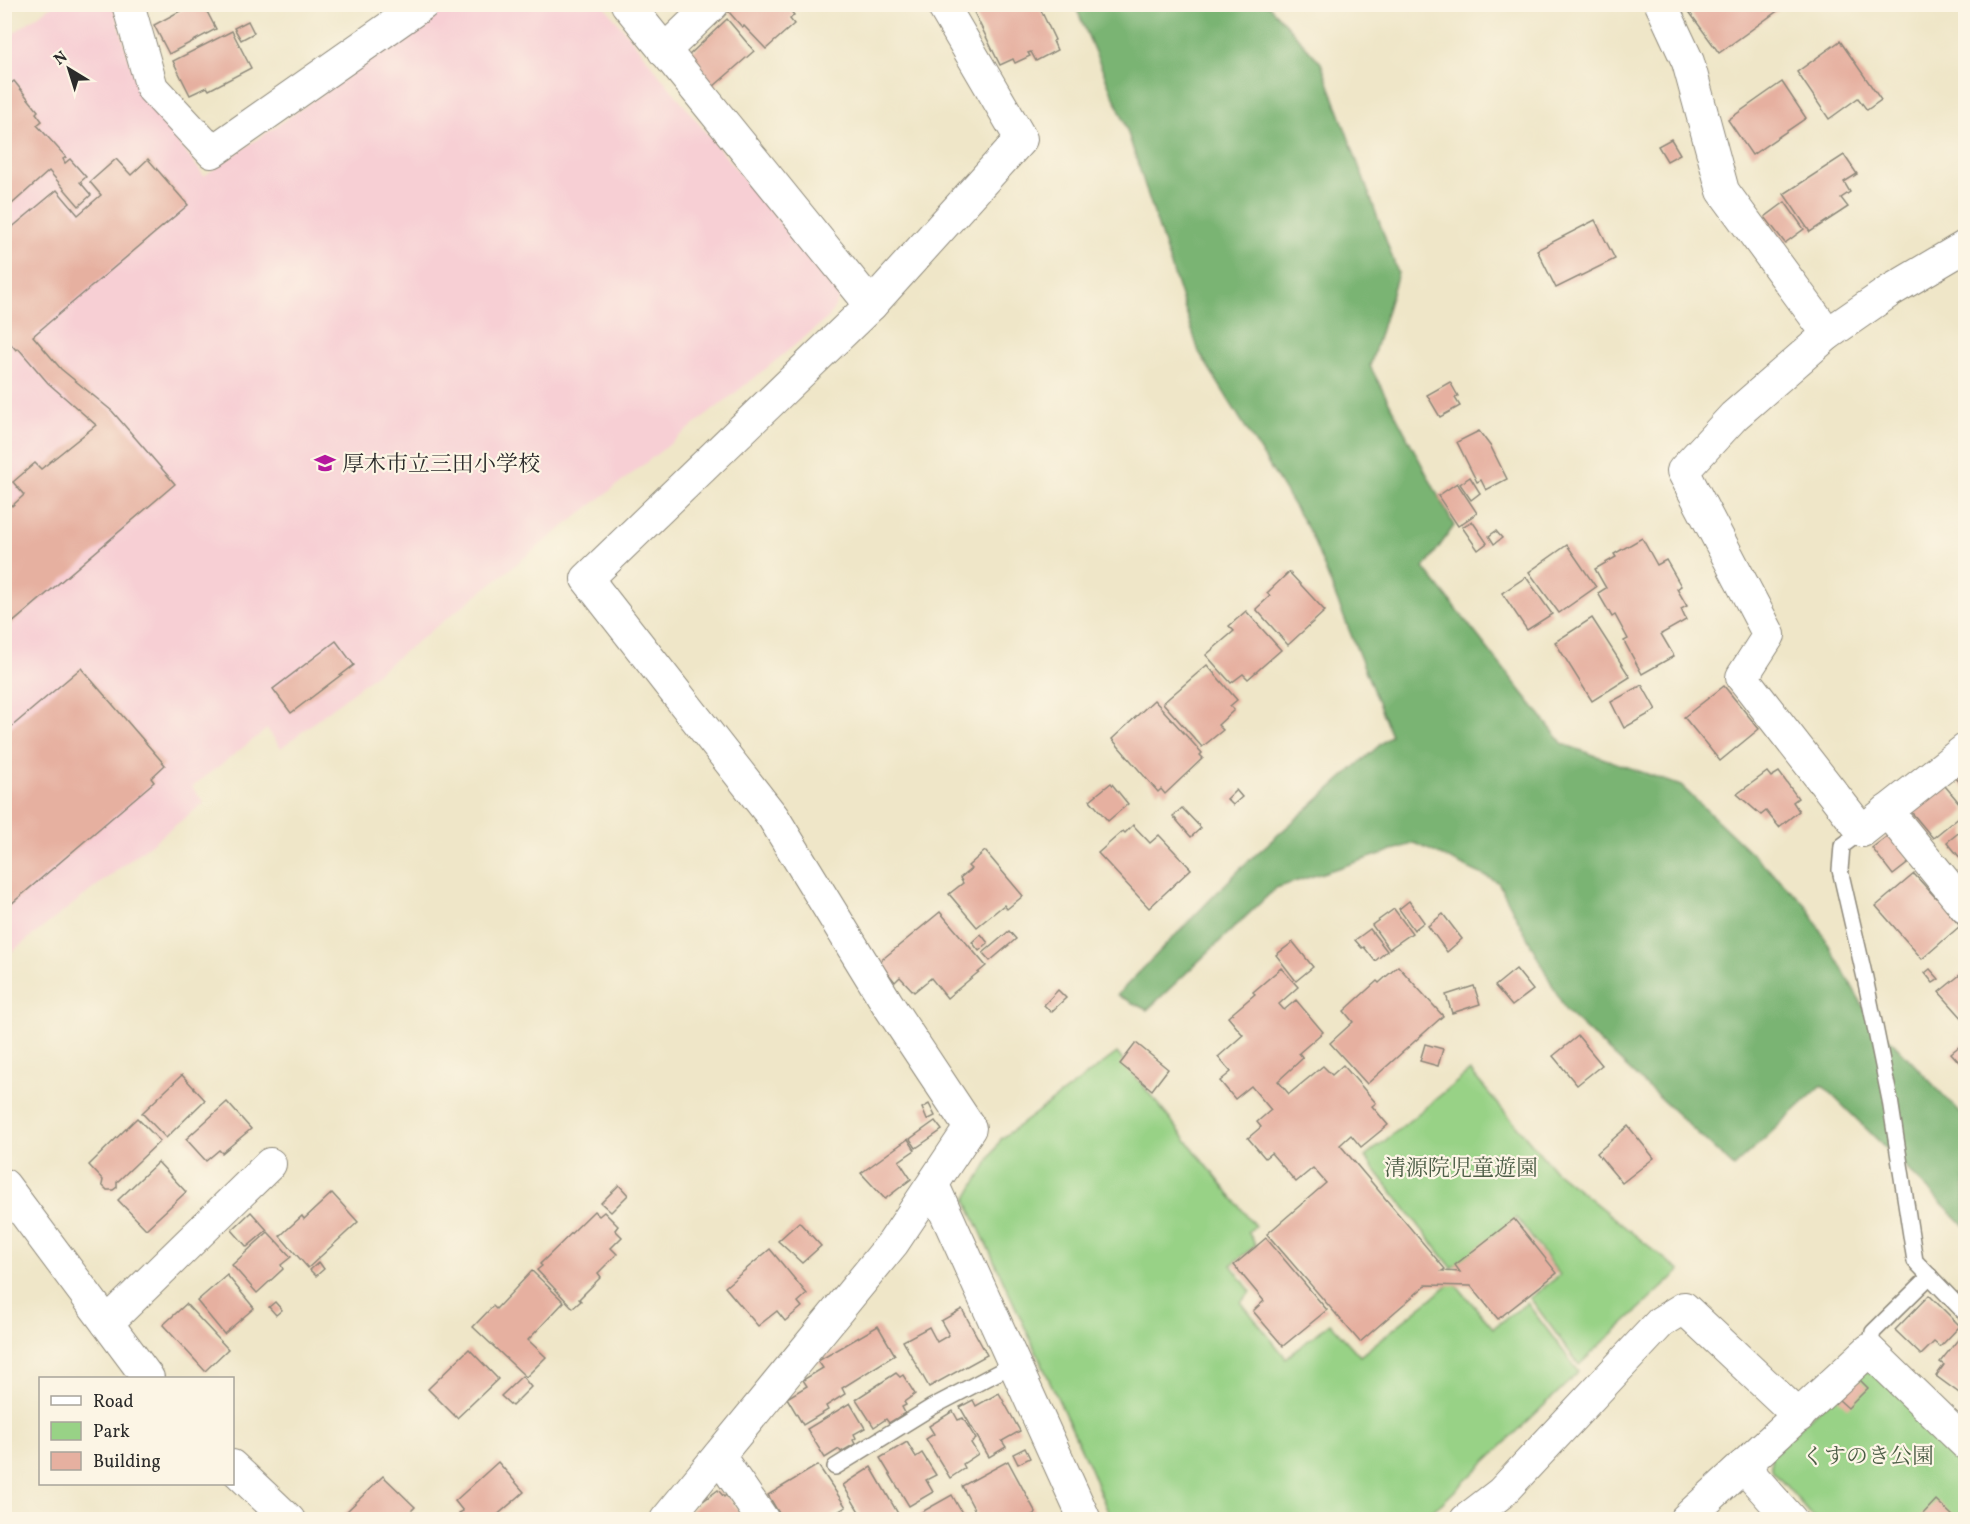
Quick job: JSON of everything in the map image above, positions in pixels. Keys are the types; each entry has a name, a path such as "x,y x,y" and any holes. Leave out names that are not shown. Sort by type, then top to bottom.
{"street":[{"path":"128,4 152,88 212,152 423,4"},
{"path":"627,4 871,305"},
{"path":"664,51 713,4"},
{"path":"666,1520 893,1244 970,1128 887,1003 773,817 587,579 871,305 1021,140 942,4"},
{"path":"1661,4 1688,62 1723,191 1828,334"},
{"path":"1965,246 1890,291 1828,334 1734,416 1683,471 1769,635 1742,677 1862,831 1965,749"},
{"path":"1887,811 1965,908"},
{"path":"106,1323 270,1164"},
{"path":"4,1185 147,1377"},
{"path":"933,1185 1085,1520"},
{"path":"1466,1520 1501,1492 1660,1322 1683,1308 1798,1416"},
{"path":"1685,1520 1869,1350 1965,1444"},
{"path":"719,1456 763,1520"},
{"path":"1743,1466 1791,1520"},
{"path":"234,1468 289,1520"}],"lane":[{"path":"1862,831 1842,846 1840,870 1890,1100 1916,1260 1965,1314"},
{"path":"1869,1350 1873,1332 1930,1276"},
{"path":"835,1467 932,1407 1014,1364"}],"shaded area":[{"name":"厚木市立三田小学校","path":"53,5 113,5 139,92 204,176 451,5 604,5 841,296 828,318 758,375 281,748 267,729 192,787 204,803 5,957 5,39"}],"green space":[{"path":"1075,5 1268,5 1321,63 1398,273 1370,366 1454,526 1424,568 1563,744 1681,786 1806,905 1870,1018 1965,1118 1965,1226 1822,1085 1734,1167 1566,1011 1498,882 1415,843 1276,888 1147,1010 1117,995 1244,865 1391,735 1310,532 1199,352 1124,121"},
{"path":"1117,1053 1255,1226 1248,1232 1256,1245 1231,1265 1251,1292 1241,1302 1286,1358 1330,1323 1360,1356 1453,1281 1493,1328 1527,1303 1579,1372 1442,1503 1421,1519 1111,1519 1089,1466 966,1200 1001,1139"},
{"name":"清源院児童遊園","path":"1470,1071 1555,1171 1680,1271 1579,1365 1530,1298 1560,1275 1517,1218 1452,1268 1365,1157"},
{"name":"くすのき公園","path":"1873,1371 1965,1459 1965,1519 1815,1519 1771,1469 1771,1455 1857,1372"}],"building":[{"path":"193,4 203,4 216,29 169,54 154,25"},
{"path":"722,4 785,4 794,15 790,19 794,24 766,49"},
{"path":"970,4 1006,4 1007,9 1017,4 1038,4 1055,40 1053,41 1057,50 1036,61 1031,52 1028,53 1030,56 1015,63 1013,59 1000,65"},
{"path":"1687,4 1787,4 1719,53 1685,6"},
{"path":"727,19 754,51 713,87 687,57"},
{"path":"248,21 254,33 241,40 234,28"},
{"path":"232,31 251,68 209,90 207,87 190,95 173,61"},
{"path":"1840,41 1881,100 1867,110 1858,98 1829,119 1797,72"},
{"path":"14,81 38,111 36,113 42,121 37,125 66,157 63,159 65,163 70,159 86,177 80,182 91,195 79,206 49,171 4,211 4,89"},
{"path":"1782,82 1806,118 1752,155 1728,120"},
{"path":"1671,139 1680,154 1667,161 1658,146"},
{"path":"1844,155 1857,174 1844,182 1850,192 1841,198 1848,207 1810,232 1784,194"},
{"path":"116,159 131,175 148,159 188,205 33,336 61,369 112,411 175,484 4,630 4,497 12,506 24,495 13,482 35,463 41,469 96,425 48,383 18,348 16,350 4,336 4,234 57,190 78,215 101,195 90,182"},
{"path":"1785,202 1804,229 1785,243 1765,217"},
{"path":"1595,220 1615,259 1556,288 1537,250"},
{"path":"1450,382 1458,396 1455,398 1460,406 1440,417 1427,395"},
{"path":"1479,431 1491,447 1507,479 1486,490 1481,480 1477,482 1457,442"},
{"path":"1470,477 1480,493 1471,500 1460,484"},
{"path":"1457,483 1477,513 1458,526 1438,496"},
{"path":"1472,521 1487,543 1478,550 1462,527"},
{"path":"1496,531 1502,538 1494,544 1489,536"},
{"path":"1642,538 1657,565 1666,560 1681,586 1677,589 1687,606 1681,609 1686,620 1661,634 1674,656 1642,674 1624,641 1628,639 1615,615 1612,617 1598,593 1606,588 1595,569 1616,557 1614,554"},
{"path":"1567,545 1596,587 1559,613 1529,572"},
{"path":"1289,572 1325,611 1288,645 1256,609 1270,596 1267,593"},
{"path":"1526,577 1552,614 1527,630 1502,593"},
{"path":"1246,611 1281,650 1248,679 1243,674 1231,683 1206,655 1234,631 1229,626"},
{"path":"1592,618 1630,677 1592,701 1555,642"},
{"path":"336,641 354,665 291,713 273,689"},
{"path":"1207,665 1237,700 1230,706 1234,710 1218,725 1223,730 1202,747 1163,703"},
{"path":"81,668 165,765 151,778 154,782 4,910 4,733"},
{"path":"1642,685 1656,710 1624,728 1611,702"},
{"path":"1724,686 1759,729 1720,761 1684,717"},
{"path":"1154,700 1202,753 1200,755 1203,758 1165,794 1161,789 1158,792 1112,739"},
{"path":"1767,772 1771,777 1779,772 1798,798 1793,802 1799,811 1779,827 1766,811 1761,815 1737,794"},
{"path":"1966,772 1966,790 1957,779"},
{"path":"1940,780 1966,811 1933,838 1908,808"},
{"path":"1111,783 1128,804 1108,821 1090,800"},
{"path":"1236,790 1242,797 1233,805 1227,799"},
{"path":"1182,808 1201,828 1191,837 1173,816"},
{"path":"1133,825 1150,843 1159,835 1191,869 1149,908 1098,853"},
{"path":"1966,827 1966,865 1947,842"},
{"path":"1890,834 1911,861 1893,875 1872,848"},
{"path":"985,851 1023,896 1007,909 1004,905 977,927 949,894 963,883 960,878 971,869 968,866"},
{"path":"1914,874 1936,898 1941,894 1952,907 1947,911 1960,926 1922,959 1876,906"},
{"path":"1409,901 1424,922 1414,930 1399,909"},
{"path":"1394,909 1412,933 1389,949 1372,925"},
{"path":"940,912 986,966 947,998 931,978 914,992 900,977 895,982 879,962"},
{"path":"1443,914 1462,939 1447,952 1428,926"},
{"path":"1370,929 1387,951 1375,961 1355,940"},
{"path":"1009,931 1016,939 990,961 983,953"},
{"path":"981,934 988,943 979,951 972,942"},
{"path":"1293,942 1313,967 1296,981 1276,955"},
{"path":"1398,966 1443,1016 1367,1084 1330,1043 1353,1022 1344,1011 1377,981 1379,983"},
{"path":"1281,968 1298,987 1279,1004 1284,1010 1296,1000 1323,1032 1299,1053 1303,1058 1278,1081 1289,1094 1323,1066 1332,1075 1343,1065 1376,1103 1372,1106 1388,1125 1361,1147 1351,1135 1340,1145 1445,1269 1442,1271 1460,1272 1455,1265 1514,1219 1557,1273 1498,1319 1471,1286 1426,1285 1360,1342 1267,1234 1326,1183 1313,1168 1296,1182 1271,1153 1265,1158 1248,1138 1261,1127 1257,1122 1271,1110 1251,1086 1235,1099 1220,1081 1231,1072 1218,1057 1243,1035 1228,1017"},
{"path":"1516,969 1533,990 1512,1006 1495,986"},
{"path":"1930,969 1939,979 1933,983 1925,973"},
{"path":"1966,970 1966,1018 1964,1020 1939,992"},
{"path":"1474,986 1480,1004 1452,1013 1446,995"},
{"path":"1058,990 1066,998 1051,1012 1044,1005"},
{"path":"1578,1036 1602,1065 1577,1085 1553,1056"},
{"path":"1966,1041 1966,1070 1951,1053"},
{"path":"1136,1043 1168,1069 1152,1090 1120,1064"},
{"path":"1425,1044 1443,1049 1438,1066 1420,1061"},
{"path":"182,1075 205,1100 166,1138 142,1113"},
{"path":"227,1102 251,1129 222,1153 219,1150 206,1161 186,1139"},
{"path":"929,1104 935,1116 927,1120 922,1108"},
{"path":"137,1118 160,1141 117,1182 117,1187 107,1190 102,1185 103,1180 89,1165"},
{"path":"935,1121 942,1130 916,1148 910,1139"},
{"path":"1628,1126 1654,1158 1622,1183 1597,1153"},
{"path":"908,1139 915,1150 899,1161 911,1179 885,1199 861,1173"},
{"path":"158,1162 186,1192 146,1229 118,1200"},
{"path":"619,1185 628,1195 611,1212 601,1203"},
{"path":"332,1193 358,1222 308,1268 280,1236 302,1216 304,1219"},
{"path":"594,1211 599,1216 604,1212 618,1226 615,1230 622,1237 611,1248 617,1254 598,1273 601,1277 573,1308 537,1270 542,1266 540,1264"},
{"path":"251,1212 267,1230 247,1247 232,1230"},
{"path":"799,1222 821,1246 802,1263 778,1241"},
{"path":"268,1232 291,1257 281,1265 283,1269 257,1293 232,1265"},
{"path":"1266,1238 1327,1310 1283,1346 1253,1311 1264,1301 1234,1265"},
{"path":"770,1249 807,1294 798,1302 802,1307 785,1321 777,1311 758,1326 725,1287"},
{"path":"319,1262 324,1269 316,1276 310,1270"},
{"path":"532,1271 564,1302 528,1340 546,1357 526,1377 473,1327 493,1306 496,1309"},
{"path":"227,1275 254,1308 224,1334 197,1301"},
{"path":"1929,1295 1960,1326 1940,1347 1934,1342 1921,1355 1895,1330"},
{"path":"275,1302 282,1310 276,1315 269,1307"},
{"path":"186,1304 228,1349 205,1371 163,1325"},
{"path":"962,1309 987,1355 929,1387 903,1341 929,1327 937,1342 949,1335 941,1321"},
{"path":"878,1326 895,1355 842,1388 845,1394 826,1406 828,1410 803,1425 787,1398 807,1386 803,1380 823,1368 818,1361"},
{"path":"1960,1337 1966,1341 1966,1398 1936,1376 1944,1365 1940,1362"},
{"path":"469,1349 498,1379 457,1418 428,1389"},
{"path":"896,1373 900,1377 903,1375 915,1394 904,1402 906,1405 902,1407 905,1413 889,1423 886,1419 874,1427 856,1399"},
{"path":"522,1376 531,1387 512,1406 501,1396"},
{"path":"1859,1379 1868,1388 1848,1408 1838,1399"},
{"path":"999,1393 1020,1431 1002,1441 1006,1447 989,1457 960,1407 973,1400 976,1406"},
{"path":"850,1403 865,1428 854,1434 855,1444 841,1452 839,1449 825,1458 807,1429"},
{"path":"953,1411 958,1420 963,1418 976,1439 971,1443 978,1454 963,1464 965,1468 950,1478 926,1439 934,1434 929,1426"},
{"path":"907,1442 916,1457 922,1453 936,1475 926,1480 933,1492 909,1506 880,1458"},
{"path":"1025,1448 1030,1458 1018,1464 1013,1454"},
{"path":"1008,1461 1036,1513 1023,1520 980,1520 962,1486"},
{"path":"498,1462 524,1492 494,1518 495,1520 464,1520 459,1513 463,1511 455,1501"},
{"path":"818,1465 846,1507 825,1520 783,1520 768,1495"},
{"path":"871,1467 900,1517 896,1520 864,1520 843,1485"},
{"path":"383,1476 415,1507 402,1520 350,1520 344,1514"},
{"path":"718,1490 724,1497 726,1495 746,1520 698,1520 691,1510"},
{"path":"952,1495 966,1520 924,1520 920,1513"},
{"path":"1936,1500 1955,1518 1953,1520 1922,1520 1920,1517"}],"place":[{"name":"厚木市立三田小学校","path":"325,463"}]}
